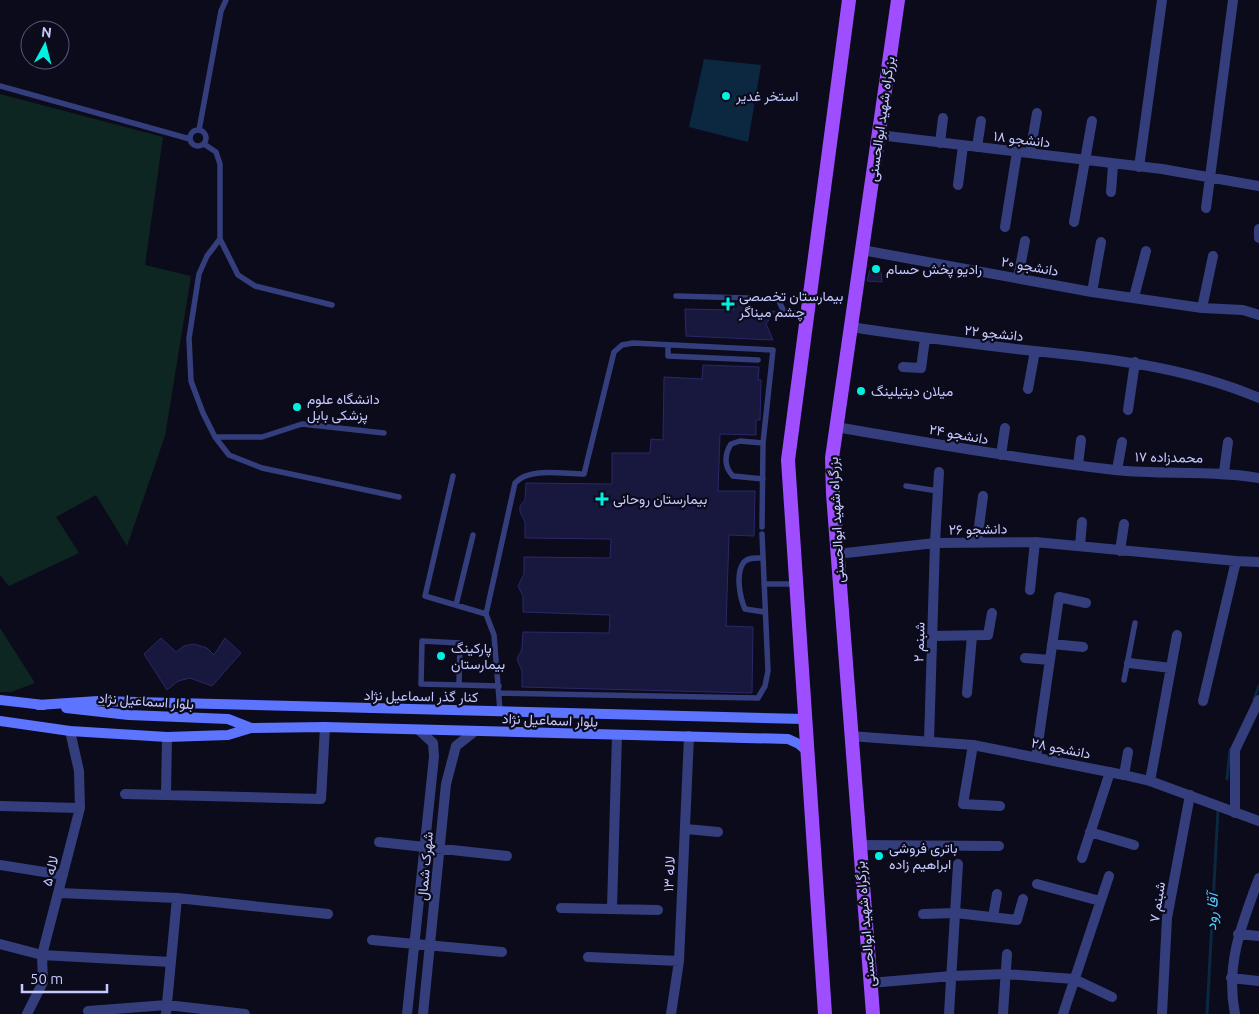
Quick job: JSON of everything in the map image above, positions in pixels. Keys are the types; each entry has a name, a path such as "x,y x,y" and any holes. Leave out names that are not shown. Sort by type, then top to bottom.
{"main road":[{"path":"825,1014 788,460 849,0"},
{"name":"بزرگراه شهید ابوالحسنی","path":"873,1014 858,845 832,473 836,427 898,0"},
{"path":"804,686 802,726 788,739 799,744 808,752"},
{"path":"0,700 38,704"},
{"name":"کنار گذر اسماعیل نژاد","path":"38,704 98,701 803,719"},
{"name":"بلوار اسماعیل نژاد","path":"38,704 128,715 228,719 252,728"},
{"name":"بلوار اسماعیل نژاد","path":"0,721 70,731 167,737 228,735 252,728 325,727 788,739"}],"street":[{"path":"1139,167 1162,0"},
{"path":"1206,208 1233,0"},
{"path":"1030,154 1037,113"},
{"path":"940,143 943,118"},
{"path":"1074,222 1092,120"},
{"path":"977,148 981,121"},
{"name":"دانشجو ۱۸","path":"879,135 1113,165 1162,169 1259,186"},
{"path":"958,185 963,146"},
{"path":"1005,227 1017,152"},
{"path":"1111,192 1113,165"},
{"path":"1259,229 1259,238"},
{"path":"1018,278 1025,242"},
{"path":"1092,292 1101,242"},
{"name":"دانشجو ۲۰","path":"862,250 1092,292 1202,308 1242,310 1259,314"},
{"path":"1134,297 1146,251"},
{"path":"1202,308 1213,256"},
{"name":"دانشجو ۲۲","path":"851,327 925,339 1135,362 1228,385 1259,398"},
{"path":"903,367 921,368 925,339"},
{"path":"1028,389 1035,351"},
{"path":"1128,410 1135,362"},
{"name":"دانشجو ۲۴","path":"836,427 1001,456 1078,465"},
{"path":"1001,456 1005,428"},
{"path":"1078,465 1081,440"},
{"path":"1117,470 1122,442"},
{"path":"1224,472 1228,442"},
{"name":"محمدزاده ۱۷","path":"1078,465 1117,470 1224,472 1259,478"},
{"name":"شبنم ۲","path":"930,741 935,543 939,472"},
{"path":"977,542 983,496"},
{"path":"1080,546 1082,522"},
{"path":"1120,551 1124,524"},
{"path":"1030,590 1035,542"},
{"name":"دانشجو ۲۶","path":"837,554 935,543 1035,542 1236,562 1259,562"},
{"path":"1203,701 1236,562"},
{"path":"1036,757 1059,597 1086,603"},
{"path":"933,636 988,635 992,613"},
{"path":"1150,781 1177,635"},
{"path":"967,693 972,636"},
{"path":"1052,644 1083,647"},
{"path":"1024,658 1050,660"},
{"path":"1129,663 1170,668"},
{"path":"1235,813 1235,750 1259,700"},
{"path":"125,794 321,799 325,727"},
{"name":"شهرک شمال","path":"407,1014 423,944 433,848 433,743 419,730"},
{"name":"لاله ۵","path":"27,1014 43,982 42,955 80,808 79,771 70,731"},
{"name":"شهرک شمال","path":"423,1014 423,944 433,848 456,746 475,731"},
{"path":"612,908 617,735"},
{"name":"لاله ۱۳","path":"671,1014 679,961 689,736"},
{"name":"دانشجو ۲۸","path":"850,736 973,744 1110,772 1150,781 1259,822"},
{"path":"166,794 167,737"},
{"path":"973,744 964,804 1000,806"},
{"path":"1124,775 1128,752"},
{"path":"1082,858 1110,772"},
{"path":"433,782 446,784"},
{"name":"شبنم ۷","path":"1162,1014 1167,918 1190,795"},
{"path":"0,806 80,808"},
{"path":"686,829 718,832"},
{"path":"1090,832 1134,845"},
{"path":"379,842 507,856"},
{"path":"858,845 999,846"},
{"path":"950,1014 958,864"},
{"path":"0,865 63,875"},
{"path":"1062,1014 1109,876"},
{"path":"1235,1014 1231,978 1238,934 1259,878"},
{"path":"1037,884 1100,901"},
{"path":"59,894 178,898 328,914"},
{"path":"993,917 997,894"},
{"path":"167,1010 178,898"},
{"path":"924,914 956,913 1017,920 1022,899"},
{"path":"560,908 658,910"},
{"path":"1238,934 1259,936"},
{"path":"372,940 502,952"},
{"path":"0,944 42,955 171,962"},
{"path":"1003,1014 1007,954"},
{"path":"588,957 679,961"},
{"path":"870,983 952,976 1006,974 1074,979 1112,997"},
{"path":"1231,978 1259,982"},
{"path":"88,1011 167,1010 245,1014"}],"lane":[{"path":"199,130 221,11 226,0"},
{"path":"0,86 190,139 197,146 204,144 216,152 220,164 220,239 238,275 255,286 332,305"},
{"path":"190,139 192,132 199,130 205,134 204,144"},
{"path":"220,239 207,256 199,274 189,338 192,381 203,413 215,437 229,455 262,468 399,497"},
{"path":"676,296 778,298 785,314 807,312"},
{"path":"500,711 494,635 486,614 515,483 520,477 530,474 584,474 614,352 622,346 633,343 773,350 763,443 762,526"},
{"path":"668,345 668,356 758,360"},
{"path":"215,437 262,437 302,424 384,433"},
{"path":"763,443 740,441 731,444 726,458 727,470 733,476 763,480"},
{"path":"453,476 425,596 486,614"},
{"path":"906,486 938,491"},
{"path":"499,693 758,698 765,686 768,670 762,534"},
{"path":"456,605 474,535"},
{"path":"763,558 752,558 744,562 740,573 740,587 741,601 745,608 765,612"},
{"path":"764,584 796,584"},
{"path":"1124,680 1129,663 1135,623"},
{"path":"459,685 460,642 422,642 421,684 459,685 498,686"}],"green space":[{"path":"0,94 163,137 145,265 191,276 165,436 127,546 96,495 56,517 79,553 9,586 0,575"},
{"path":"0,628 35,683 11,692 0,692"}],"water":[{"name":"استخر غدیر","path":"704,59 761,65 748,142 689,127"}],"building":[{"path":"870,270 881,271 882,282 867,281"},
{"path":"733,303 749,303 749,315 775,311 766,324 773,340 686,336 685,309 734,310"},
{"path":"703,365 759,367 758,380 761,380 760,420 756,420 756,435 720,434 718,491 755,491 754,536 729,535 726,626 753,627 752,693 522,687 522,671 517,659 522,649 523,632 609,633 610,615 523,612 523,596 518,586 524,574 524,557 610,558 611,539 525,538 525,522 520,512 520,506 525,500 526,483 612,484 612,453 650,453 651,439 663,440 664,377 702,379"},
{"path":"161,638 176,652 184,646 194,644 207,648 214,655 225,638 241,653 212,686 190,678 178,681 167,690 144,654"}],"waterway":[{"name":"آقا رود","path":"1254,699 1259,686"},
{"name":"آقا رود","path":"1227,779 1230,750"},
{"name":"آقا رود","path":"1207,1014 1218,810"}],"place":[{"name":"استخر غدیر","path":"726,96"},
{"name":"رادیو پخش حسام","path":"876,269"},
{"name":"بیمارستان تخصصی چشم میناگر","path":"728,304"},
{"name":"میلان دیتیلینگ","path":"861,391"},
{"name":"دانشگاه علوم پزشکی بابل","path":"297,407"},
{"name":"بیمارستان روحانی","path":"602,499"},
{"name":"پارکینگ بیمارستان","path":"441,656"},
{"name":"باتری فروشی ابراهیم زاده","path":"879,856"}]}
